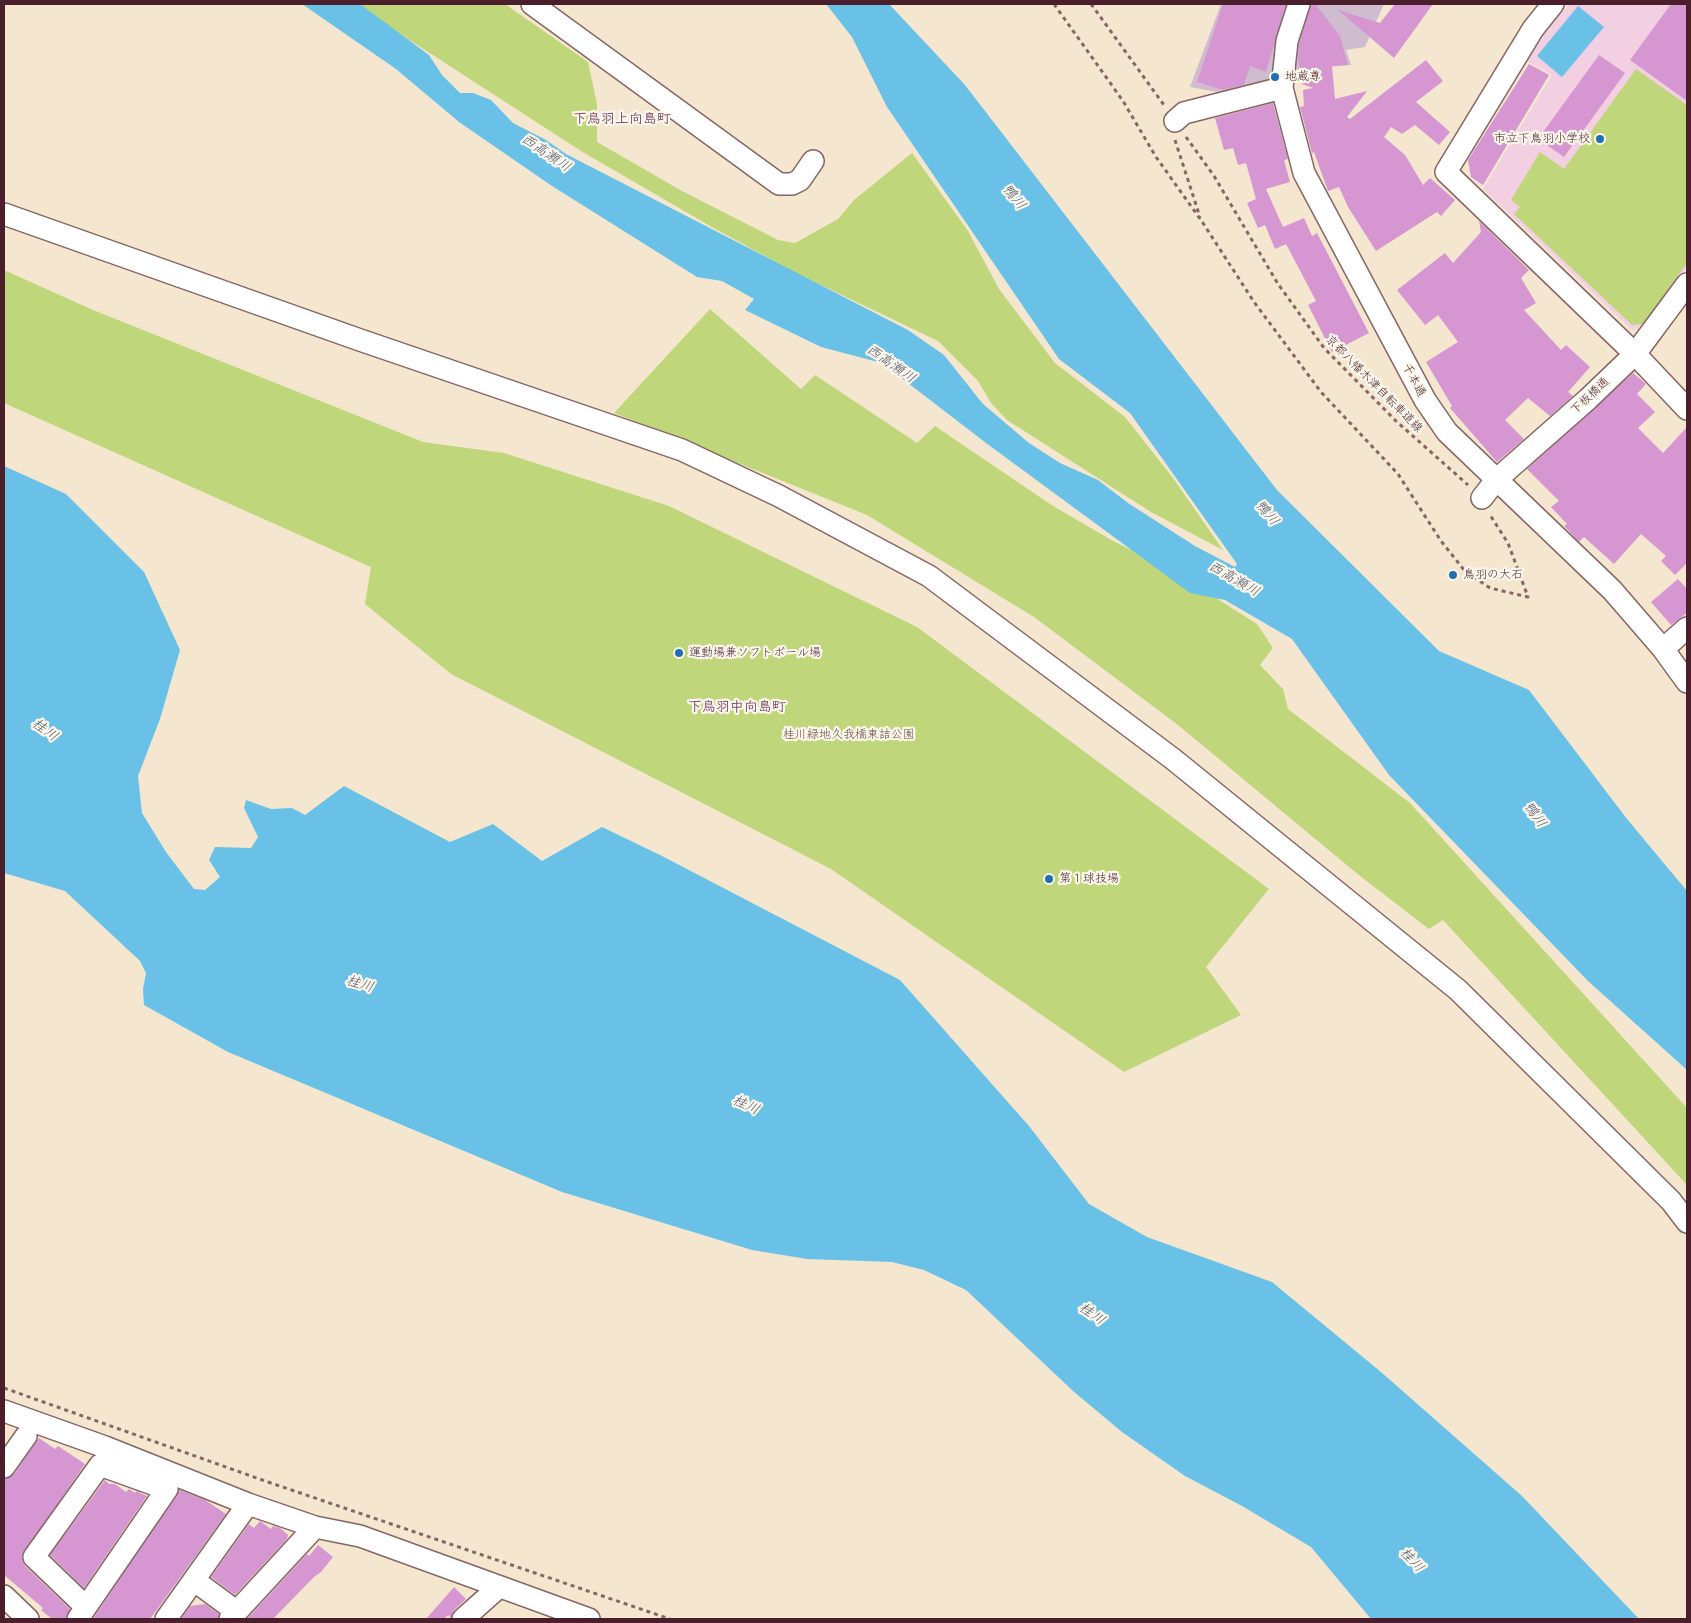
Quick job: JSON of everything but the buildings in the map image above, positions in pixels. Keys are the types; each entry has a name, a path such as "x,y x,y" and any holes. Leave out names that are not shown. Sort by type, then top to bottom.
{"street":[{"path":"532,4 779,184 792,184 800,180 813,161"},
{"name":"千本通","path":"1299,4 1287,41 1282,88 1304,173 1424,400 1447,432 1612,590 1664,649 1687,682"},
{"path":"1553,4 1533,29 1446,172 1634,354 1687,409"},
{"path":"1175,121 1184,113 1282,88"},
{"path":"4,214 350,337 682,450 779,496 929,576 1173,759 1458,990 1671,1201 1687,1222"},
{"name":"下板橋通","path":"1482,498 1496,480 1588,399 1634,354 1687,284"},
{"path":"1664,649 1687,628"},
{"path":"4,1411 103,1456 167,1489 82,1613 34,1557 103,1456"},
{"path":"4,1467 26,1436"},
{"path":"103,1456 315,1527 360,1536 588,1619"},
{"path":"166,1619 195,1581 248,1504"},
{"path":"195,1581 233,1616 315,1527"},
{"path":"463,1619 499,1587"},
{"path":"499,1587 551,1619"},
{"path":"4,1596 28,1619"}],"path":[{"path":"1054,4 1123,101 1156,157 1201,220 1287,349 1321,392 1398,474 1441,541 1464,570 1490,588 1528,597 1508,543 1485,508 1482,498"},
{"name":"京都八幡木津自転車道線","path":"1091,4 1214,176 1278,284 1324,348 1396,421 1482,498"},
{"path":"1175,121 1173,134 1201,220"},
{"path":"4,1388 268,1482 670,1619"}],"shaded area":[{"path":"1221,4 1293,4 1275,54 1271,83 1217,92 1190,87"},
{"path":"1306,4 1384,4 1365,47 1346,50 1351,65 1293,70 1293,49"},
{"name":"市立下鳥羽小学校","path":"1569,4 1687,4 1687,267 1643,328 1632,330 1483,189 1552,75 1527,61 1542,36"}],"green space":[{"path":"354,4 505,4 588,62 597,104 597,142 682,191 778,240 795,243 838,219 854,200 912,153 968,231 999,289 1055,363 1125,417 1173,478 1223,550 1151,512 1007,420 991,403 978,381 938,341 798,274 710,226 581,151"},
{"path":"1636,69 1687,105 1687,263 1643,324 1632,325 1514,214 1520,207 1511,200 1540,152 1564,169"},
{"name":"桂川緑地久我橋東詰公園","path":"4,270 93,310 423,442 504,453 669,506 917,627 1269,889 1206,967 1241,1015 1124,1072 831,869 451,674 365,604 371,567 4,403"},
{"path":"710,309 801,389 815,375 917,443 935,426 1053,506 1113,541 1172,570 1257,624 1273,648 1260,665 1283,689 1288,709 1410,803 1687,1108 1687,1185 1443,920 1429,929 1360,876 1178,725 1034,617 867,515 614,413"}],"water":[{"path":"302,4 360,4 429,55 442,75 460,93 473,93 491,100 513,123 546,140 566,154 908,330 944,355 983,404 1029,443 1060,463 1098,480 1128,503 1195,546 1235,567 1237,564 1130,413 1059,359 887,107 852,37 826,4 889,4 965,85 1277,490 1439,651 1529,690 1627,819 1687,891 1687,1070 1588,981 1389,775 1292,639 1225,600 1190,593 986,443 882,363 821,347 745,310 754,299 722,281 697,277 552,186 459,122 396,69"},
{"path":"1578,6 1604,27 1562,77 1537,56"},
{"name":"桂川","path":"4,466 66,494 144,572 180,650 160,719 138,776 142,813 166,852 194,889 205,890 220,877 209,860 215,847 251,848 258,837 244,808 246,800 271,809 292,808 305,815 344,786 450,842 493,824 542,861 602,827 662,856 900,980 1029,1126 1089,1204 1147,1237 1272,1282 1381,1372 1522,1496 1639,1619 1371,1619 1311,1547 1242,1506 1185,1476 1122,1432 1073,1391 966,1290 924,1270 892,1262 807,1259 752,1250 562,1192 228,1052 144,1005 143,989 146,973 140,961 65,891 4,873"}],"place":[{"name":"地蔵尊","path":"1275,77"},
{"name":"市立下鳥羽小学校","path":"1600,139"},
{"name":"鳥羽の大石","path":"1453,575"},
{"name":"運動場兼ソフトボール場","path":"679,653"},
{"name":"第１球技場","path":"1049,879"}],"district":[{"name":"下鳥羽上向島町","path":"622,119"},
{"name":"下鳥羽中向島町","path":"737,707"}],"water label":[{"name":"西高瀬川","path":"546,153"},
{"name":"鴨川","path":"1014,197"},
{"name":"西高瀬川","path":"891,364"},
{"name":"鴨川","path":"1267,513"},
{"name":"西高瀬川","path":"1234,579"},
{"name":"鴨川","path":"1535,815"}]}
